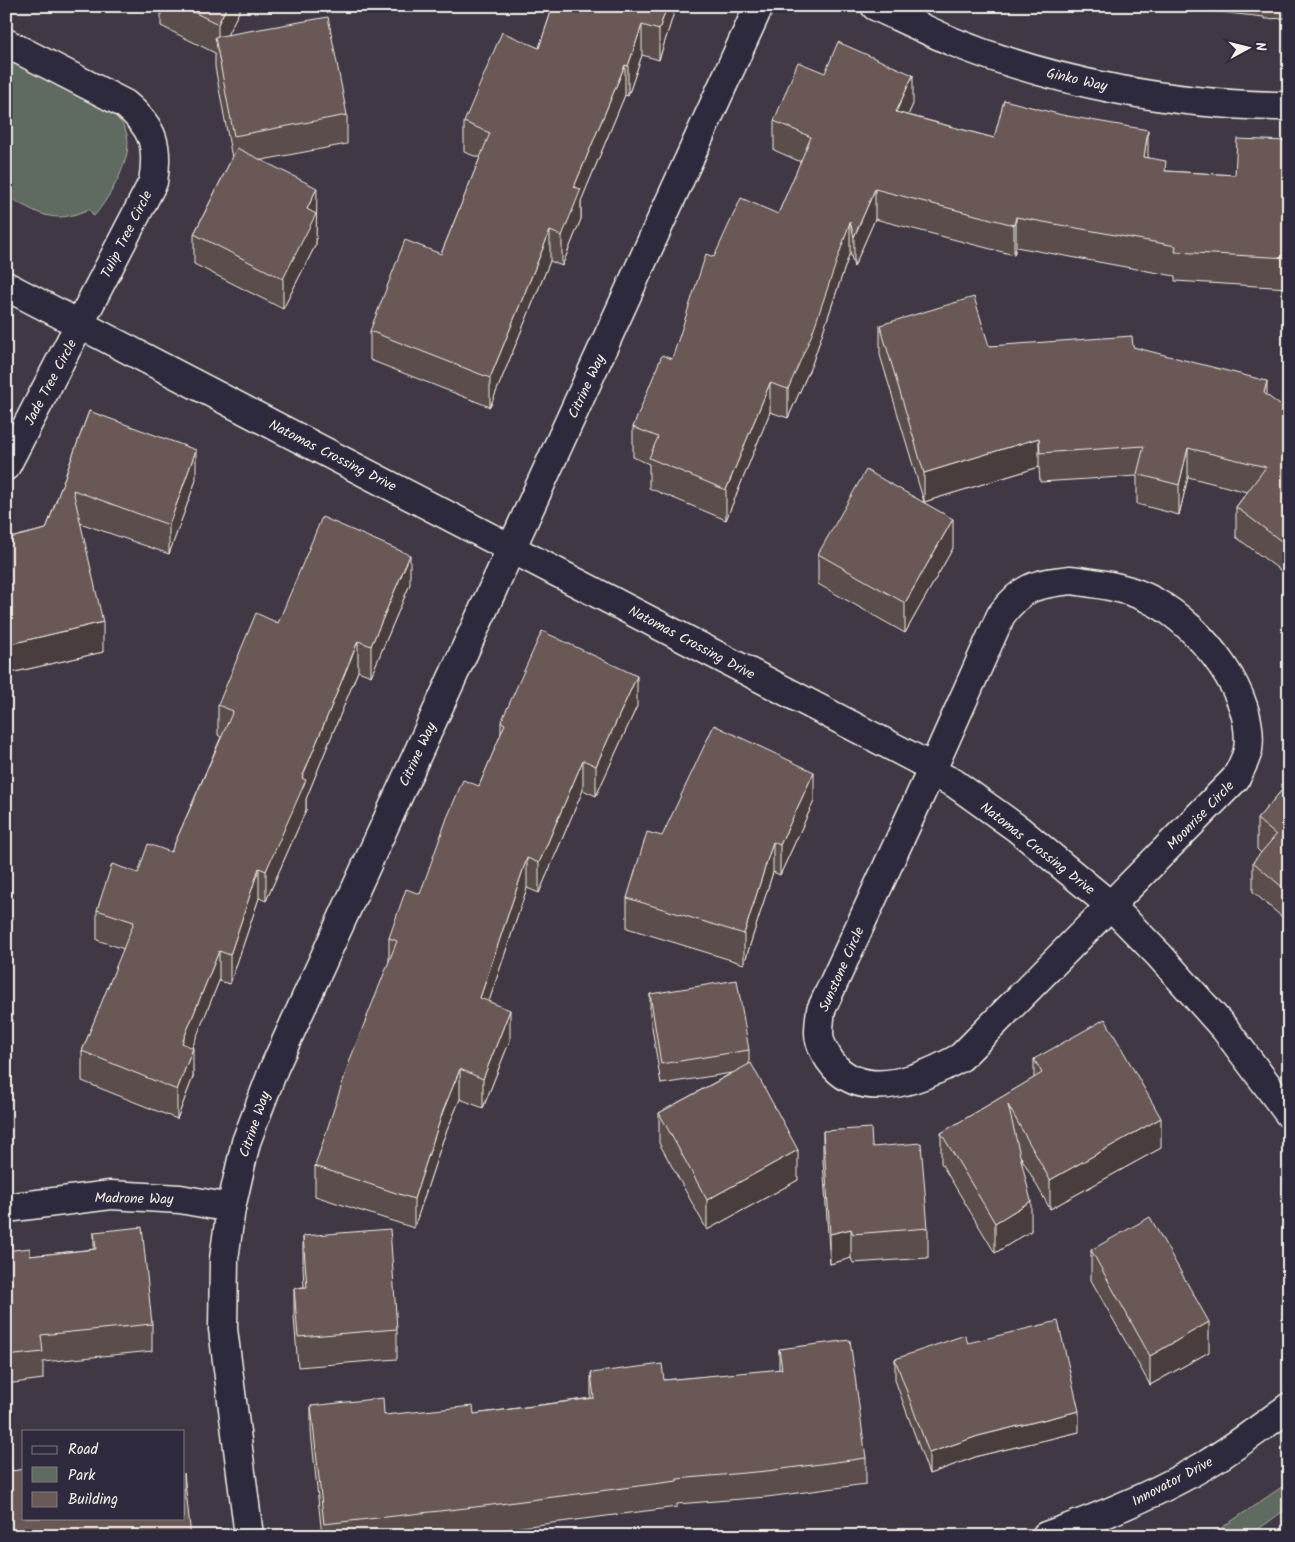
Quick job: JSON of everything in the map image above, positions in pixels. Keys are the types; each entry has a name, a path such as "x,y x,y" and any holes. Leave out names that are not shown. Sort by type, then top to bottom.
{"street":[{"name":"Citrine Way","path":"249,1536 223,1329 224,1259 231,1208 246,1142 274,1068 759,6"},
{"name":"Ginko Way","path":"875,6 952,41 1047,73 1143,94 1259,106 1289,106"},
{"name":"Tulip Tree Circle","path":"6,43 125,104 141,117 151,133 157,157 153,182 80,325"},
{"name":"Natomas Crossing Drive","path":"6,286 512,547 920,761 931,772 954,783 1018,829 1111,906 1159,955 1225,1029 1289,1114"},
{"name":"Jade Tree Circle","path":"6,466 80,325"},
{"name":"Moonrise Circle","path":"931,772 1000,615 1014,598 1038,584 1071,580 1117,586 1155,602 1186,623 1208,645 1231,679 1247,723 1248,751 1236,778 1111,906"},
{"name":"Sunstone Circle","path":"931,772 821,1010 819,1035 829,1060 842,1074 861,1083 883,1086 936,1072 961,1057 1111,906"},
{"name":"Madrone Way","path":"6,1208 111,1195 180,1199 231,1208"},
{"name":"Innovator Drive","path":"1046,1536 1111,1512 1174,1481 1206,1464 1289,1407"}],"green space":[{"path":"6,58 104,106 118,119 125,129 128,139 125,162 114,186 94,216 89,209 65,217 46,215 6,196"},
{"path":"1289,1482 1289,1507 1249,1536 1206,1536 1223,1527"}],"building":[{"path":"181,6 227,6 218,24"},
{"path":"553,6 667,6 659,30 642,25 628,66 625,65 574,187 581,189 562,236 550,231 490,378 370,331 405,240 441,254 490,133 464,122 502,32 539,48"},
{"path":"328,17 347,115 234,136 215,37"},
{"path":"838,42 913,75 896,112 994,138 1004,100 1062,115 1148,130 1144,157 1166,161 1165,171 1235,175 1237,139 1289,141 1289,258 1175,252 1176,246 1016,217 1014,225 875,189 854,237 850,222 812,334 788,389 770,383 726,490 649,458 658,437 633,427 662,355 672,359 706,254 714,257 741,198 778,214 811,137 774,121 798,62 825,73"},
{"path":"237,148 317,188 307,209 316,214 283,279 194,234"},
{"path":"974,297 989,346 1132,336 1133,347 1267,381 1264,393 1289,412 1289,547 1236,507 1266,467 1188,448 1179,485 1137,474 1144,446 1040,453 1039,438 924,473 880,325"},
{"path":"89,411 196,450 169,525 73,490 103,622 6,645 6,539 46,529"},
{"path":"866,470 953,519 905,603 818,554"},
{"path":"322,517 410,555 371,646 358,641 302,778 306,780 266,871 259,868 230,955 219,951 182,1043 193,1048 177,1090 82,1051 134,922 97,910 112,864 138,873 148,844 171,852 233,711 218,705 256,613 278,623"},
{"path":"542,631 637,676 596,766 583,760 539,863 527,858 480,998 510,1010 483,1079 460,1069 443,1111 414,1199 315,1166 351,1057 397,941 389,938 406,889 420,894 447,818 463,780 479,786 505,724 501,722"},
{"path":"714,725 814,772 780,845 773,842 744,934 627,898 647,832 662,836"},
{"path":"1289,782 1289,893 1253,862 1276,835 1257,819"},
{"path":"737,980 749,1050 661,1064 650,994"},
{"path":"1105,1019 1161,1118 1050,1180 1008,1105 1031,1201 995,1223 941,1133 1042,1073 1034,1059"},
{"path":"751,1063 798,1150 707,1200 659,1113"},
{"path":"871,1128 872,1147 921,1143 928,1228 853,1234 851,1229 830,1234 823,1131"},
{"path":"1150,1217 1209,1322 1150,1356 1091,1250"},
{"path":"142,1227 152,1324 41,1335 43,1352 6,1356 6,1251 30,1248 30,1256 96,1249 94,1232"},
{"path":"390,1229 397,1329 298,1337 294,1288 307,1287 303,1236"},
{"path":"1058,1321 1079,1411 978,1436 929,1453 895,1359 965,1335 968,1343"},
{"path":"850,1340 866,1458 767,1471 677,1479 677,1481 484,1506 324,1524 311,1406 383,1398 384,1415 473,1406 474,1414 594,1398 591,1373 662,1364 664,1380 782,1369 779,1349"},
{"path":"10,1446 12,1471 22,1469 22,1520 185,1520 185,1482 191,1536 6,1536 6,1447"}]}
